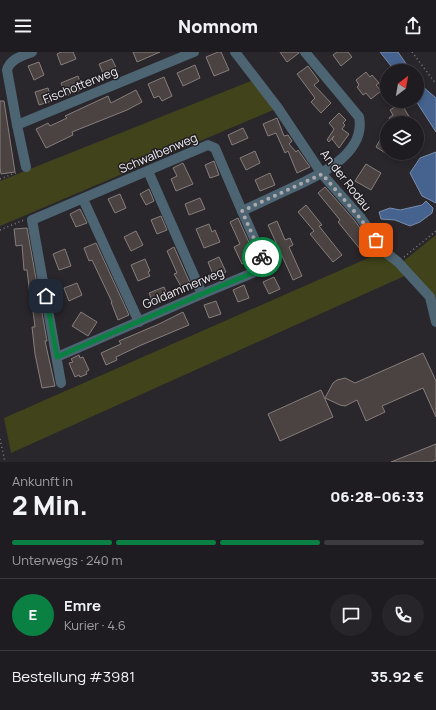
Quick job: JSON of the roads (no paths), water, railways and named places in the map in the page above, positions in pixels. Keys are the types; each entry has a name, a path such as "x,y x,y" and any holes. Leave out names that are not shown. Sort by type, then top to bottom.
{"street":[{"path":"26,167 7,68 13,60 32,52"},
{"name":"Fischotterweg","path":"17,125 194,52"},
{"name":"An der Rodau","path":"235,52 278,108 322,174 360,218 384,251 398,262 430,297 436,322"},
{"path":"242,211 322,174 341,160 352,147 359,134 359,117 305,52"},
{"name":"Schwalbenweg","path":"57,357 32,220 208,145 215,148 242,211"},
{"path":"148,171 202,294"},
{"path":"83,199 139,322"},
{"name":"Goldammerweg","path":"57,357 262,269 265,263 242,211"},
{"path":"57,357 61,383"}],"water":[{"path":"380,52 398,52 406,64 389,64"},
{"path":"424,88 436,98 436,132 421,108 424,108"},
{"path":"436,152 436,203 422,196 410,173 419,160 424,160 424,156"},
{"path":"426,201 433,208 432,213 420,222 410,226 395,220 381,219 379,212 390,208 400,210 422,205"}]}
